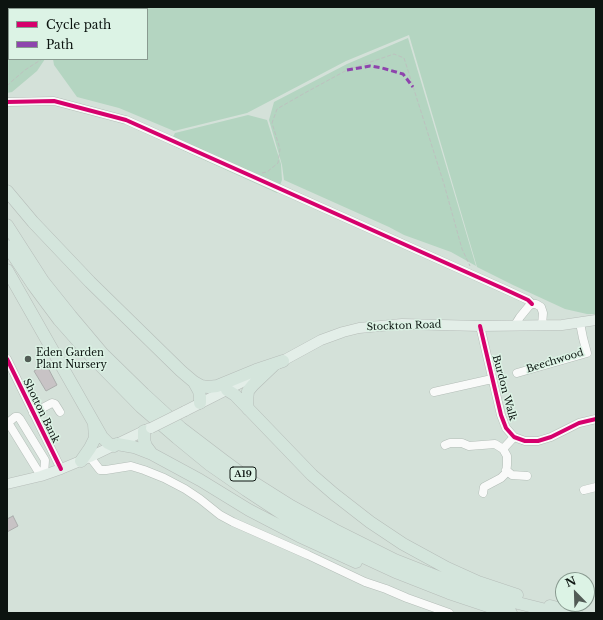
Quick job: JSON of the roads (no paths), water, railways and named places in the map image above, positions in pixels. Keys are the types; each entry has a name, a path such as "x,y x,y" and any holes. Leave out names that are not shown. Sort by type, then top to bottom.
{"highway":[{"path":"7,191 33,222 90,282 194,382 201,386 217,386 256,370 278,363"},
{"name":"A19","path":"7,225 43,281 103,354 181,428 253,482 291,506 395,560 494,597 558,613"},
{"name":"A19","path":"7,246 59,320 115,382 141,407 210,465 281,513 316,534 398,573 450,593 511,613"},
{"path":"7,270 94,424 102,437 108,443 134,447 152,454 299,536 371,569 424,589 450,593"},
{"path":"248,410 248,391 278,363"},
{"path":"194,382 199,391 200,403"},
{"path":"227,390 235,395 248,410 334,494 370,522 403,544 447,568 478,582 541,604 576,613"},
{"path":"86,459 94,438 94,424"},
{"path":"147,430 144,440 146,446 152,454"}],"main road":[{"name":"Stockton Road","path":"7,484 61,469 86,459 227,390 321,340 343,332 359,328 402,324 480,326 562,325 596,320"}],"street":[{"path":"7,102 54,102 126,120 528,300 532,304 536,304 541,307 543,313 542,325"},
{"path":"515,325 532,304"},
{"name":"Beechwood","path":"517,373 587,353 580,323"},
{"name":"Burdon Walk","path":"480,326 501,415 506,428 514,436"},
{"path":"587,353 596,351"},
{"name":"Shotton Bank","path":"7,359 61,469"},
{"path":"434,392 492,379"},
{"path":"33,413 52,403 55,404 60,412"},
{"path":"15,417 20,419 46,460 42,475 9,424 9,422 15,417"},
{"path":"503,449 514,436 525,441 538,441 551,437 579,423 596,419"},
{"path":"445,445 450,443 462,443 469,446 495,444 503,449 507,456 506,473 501,478 484,487 483,493"},
{"path":"86,459 100,470 131,466 164,478 185,489 220,515 233,522 365,582 449,613"},
{"path":"506,470 512,474 526,476"},
{"path":"584,490 596,487"}],"place":[{"name":"Eden Garden Plant Nursery","path":"28,359"}]}
